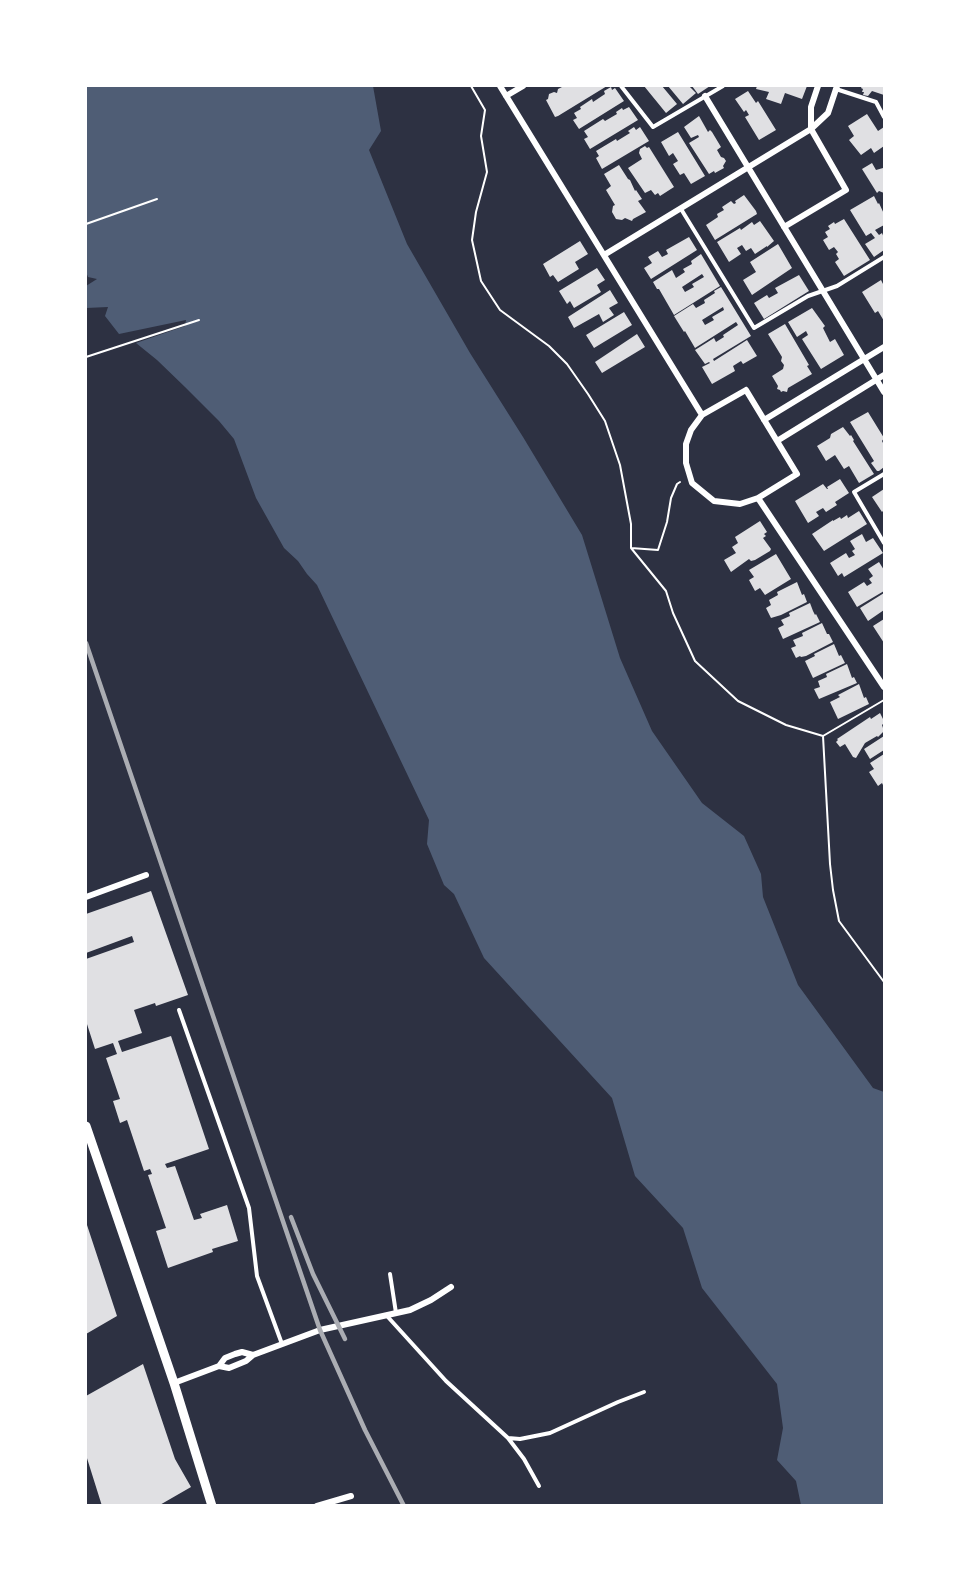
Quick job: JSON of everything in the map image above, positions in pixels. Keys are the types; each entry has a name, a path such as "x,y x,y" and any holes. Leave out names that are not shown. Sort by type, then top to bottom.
{"street":[{"path":"500,86 702,414"},
{"path":"506,96 523,86"},
{"path":"784,227 846,190 811,129 811,107 818,86"},
{"path":"604,255 811,129 828,113 837,87"},
{"path":"705,96 885,392"},
{"path":"764,420 885,347"},
{"path":"777,441 885,375"},
{"path":"746,390 764,420 797,474 758,498 740,504 714,501 693,483 686,463 686,444 691,429 702,414 746,390"},
{"path":"758,498 885,687"},
{"path":"86,897 146,875"},
{"path":"86,1125 174,1383 212,1506"},
{"path":"174,1383 219,1366 229,1368 246,1361 253,1354 320,1330 410,1310 451,1287"},
{"path":"219,1366 225,1358 236,1354 242,1352 253,1354"},
{"path":"317,1506 340,1502 351,1496"}],"lane":[{"path":"621,86 653,127 723,86"},
{"path":"837,87 876,102 885,117"},
{"path":"680,208 754,328 808,296 837,286 885,257"},
{"path":"885,474 854,492 885,543"},
{"path":"179,1010 249,1208 257,1276 282,1344"},
{"path":"390,1274 396,1314"},
{"path":"387,1316 446,1381 508,1438 524,1459 539,1486"},
{"path":"508,1438 520,1439 550,1433 644,1392"}],"path":[{"path":"471,86 485,110 481,136 487,172 476,212 472,240 481,281 500,310 549,346 567,364 604,422 620,465 631,524 631,548 666,591 673,613 695,661 738,701 786,725 823,736 885,700"},
{"path":"86,224 157,199"},
{"path":"86,357 199,320"},
{"path":"631,548 658,550 677,483 690,475"},
{"path":"823,736 830,864 839,921 885,982"}],"water":[{"path":"86,86 373,86 381,131 369,150 407,244 470,353 582,535 620,658 652,731 702,803 744,836 761,874 763,897 798,985 873,1088 884,1092 884,1505 801,1505 796,1481 777,1460 783,1428 777,1384 702,1288 683,1228 635,1176 612,1098 484,958 454,894 444,885 427,844 429,820 317,585 284,548 256,498 234,439 185,387 136,343 185,326 186,320 119,334 105,316 108,307 86,308 86,286 97,279 88,277 86,272"}],"building":[{"path":"564,86 607,86 555,117 546,100 549,94 557,93 558,89"},
{"path":"644,86 662,86 677,104 666,113"},
{"path":"668,86 689,86 696,93 683,104"},
{"path":"692,86 710,86 698,94"},
{"path":"757,86 807,86 802,99 785,93 781,104 766,99 769,92 756,89"},
{"path":"862,86 884,86 884,95 872,91 868,96 863,95"},
{"path":"611,87 612,90 615,88 624,101 579,129 573,120 577,118 574,113 592,99 593,102 605,94 604,91"},
{"path":"748,91 756,103 758,101 776,130 759,140 745,117 749,115 735,99"},
{"path":"629,107 638,120 590,149 584,139 588,137 584,131 603,119 605,121 617,114 616,112 622,108 623,110"},
{"path":"867,114 878,131 884,127 884,146 874,153 871,148 861,155 849,140 854,136 848,126"},
{"path":"699,116 708,132 710,130 712,132 721,147 717,150 726,161 724,168 715,173 714,171 709,174 689,143 699,137 698,135 691,138 684,127"},
{"path":"634,127 636,130 640,127 649,141 602,169 596,158 599,156 596,151 630,133 628,131"},
{"path":"678,132 705,176 691,184 684,173 680,175 673,164 678,161 673,153 669,156 661,142"},
{"path":"645,146 649,147 674,187 660,196 658,193 655,195 651,190 645,193 628,168 642,159 639,153 640,149"},
{"path":"872,163 876,170 883,168 884,193 879,191 877,193 862,169"},
{"path":"619,165 642,199 638,201 646,212 632,221 625,218 616,219 612,212 615,205 606,190 611,186 604,174"},
{"path":"744,195 757,214 715,240 706,225 718,217 717,214 724,210 722,207 731,201 736,203 735,201"},
{"path":"874,196 884,214 884,225 875,230 879,235 882,233 884,250 874,257 865,244 875,238 871,233 866,236 850,210"},
{"path":"844,219 870,260 844,276 835,262 839,259 836,254 838,252 834,247 829,250 823,240 828,237 825,232 830,229 828,226"},
{"path":"760,221 774,241 755,254 751,248 746,251 742,245 737,248 741,254 729,262 717,242 752,222 754,225"},
{"path":"689,237 697,250 651,279 644,268 652,263 648,257 658,251 662,257 668,254 666,250"},
{"path":"580,241 588,254 575,262 579,269 558,282 553,275 550,277 543,264"},
{"path":"778,244 792,268 752,295 743,280 756,272 750,262"},
{"path":"701,254 720,286 674,315 653,282 672,270 676,278 685,272 683,269 692,264 691,261","holes":["702,274 704,277 692,284 694,287 685,292 682,287"]},
{"path":"597,268 605,280 597,285 601,292 574,308 570,301 567,304 559,291"},
{"path":"799,275 809,291 764,319 754,303 767,295 769,298 778,293 775,288"},
{"path":"881,280 884,286 884,321 878,311 875,313 862,292"},
{"path":"721,287 751,336 713,359 714,361 747,340 757,356 743,364 741,361 733,366 735,371 712,384 702,367 710,363 705,364 695,350 714,338 716,342 738,325 736,322 695,348 674,316 693,304 696,308 705,303 704,300 715,293 714,291","holes":["723,307 724,310 712,317 714,320 705,325 702,320"]},
{"path":"610,290 618,303 609,308 614,315 603,322 599,314 574,328 568,317"},
{"path":"812,308 825,326 823,328 830,342 835,339 844,355 821,369 802,339 808,335 806,331 797,337 788,322"},
{"path":"624,312 632,325 594,348 586,335"},
{"path":"785,324 812,374 788,388 787,392 781,392 777,389 778,386 772,376 783,369 784,365 781,361 782,357 768,334"},
{"path":"637,334 645,347 602,373 595,362"},
{"path":"868,412 884,438 882,441 884,467 879,471 871,463 874,461 850,422"},
{"path":"843,427 851,435 874,474 859,483 849,466 844,469 835,455 826,461 817,446"},
{"path":"840,479 849,493 835,502 837,505 826,512 823,508 816,512 819,516 808,523 795,501 823,484 828,489 827,487"},
{"path":"884,489 884,510 882,512 872,497"},
{"path":"859,511 867,524 824,551 812,534 833,520 847,515 848,518"},
{"path":"760,521 767,532 763,538 771,549 770,551 755,560 749,559 731,572 724,560 736,553 732,547 738,543 735,537"},
{"path":"862,534 866,542 873,538 883,553 844,577 842,573 838,576 830,563 846,553 849,558 855,555 852,551 855,549 850,541"},
{"path":"776,554 791,579 765,595 760,588 755,591 749,580 754,577 749,570"},
{"path":"879,562 884,570 884,591 857,607 848,592 864,582 867,586 872,583 869,579 873,576 868,569"},
{"path":"797,582 807,602 771,618 766,608 771,605 769,600 778,595 777,592"},
{"path":"884,593 884,610 868,621 860,608"},
{"path":"810,603 820,622 783,639 778,628 784,625 781,620 790,616 789,613"},
{"path":"884,619 884,643 873,626"},
{"path":"822,623 833,642 806,656 796,658 791,648 796,646 793,640"},
{"path":"834,644 845,663 813,678 805,661"},
{"path":"847,664 852,678 854,677 857,683 819,699 814,689 820,687 818,681 827,677 826,674"},
{"path":"859,684 869,704 838,719 830,702"},
{"path":"880,713 884,721 882,725 884,731 878,737 865,743 856,758 845,744 840,747 836,742 837,739 870,717 871,719"},
{"path":"884,736 884,750 870,759 864,749"},
{"path":"884,754 884,787 882,783 878,786 869,772 874,769 870,763"},
{"path":"151,891 188,995 156,1006 155,1003 134,1010 142,1033 118,1041 122,1052 171,1036 209,1149 165,1164 167,1168 175,1166 194,1220 202,1218 200,1214 227,1205 238,1241 212,1249 213,1252 168,1268 156,1231 166,1228 148,1175 152,1174 150,1169 144,1171 127,1120 120,1123 113,1101 120,1099 106,1058 117,1054 113,1043 95,1049 86,1021 86,959 134,942 132,936 86,953 86,914"},
{"path":"86,1222 117,1316 86,1334"},
{"path":"143,1364 175,1459 191,1487 158,1506 102,1506 86,1455 86,1396"}],"railway":[{"path":"86,643 320,1330 365,1430 404,1506"},
{"path":"291,1217 313,1274 345,1339"}]}
